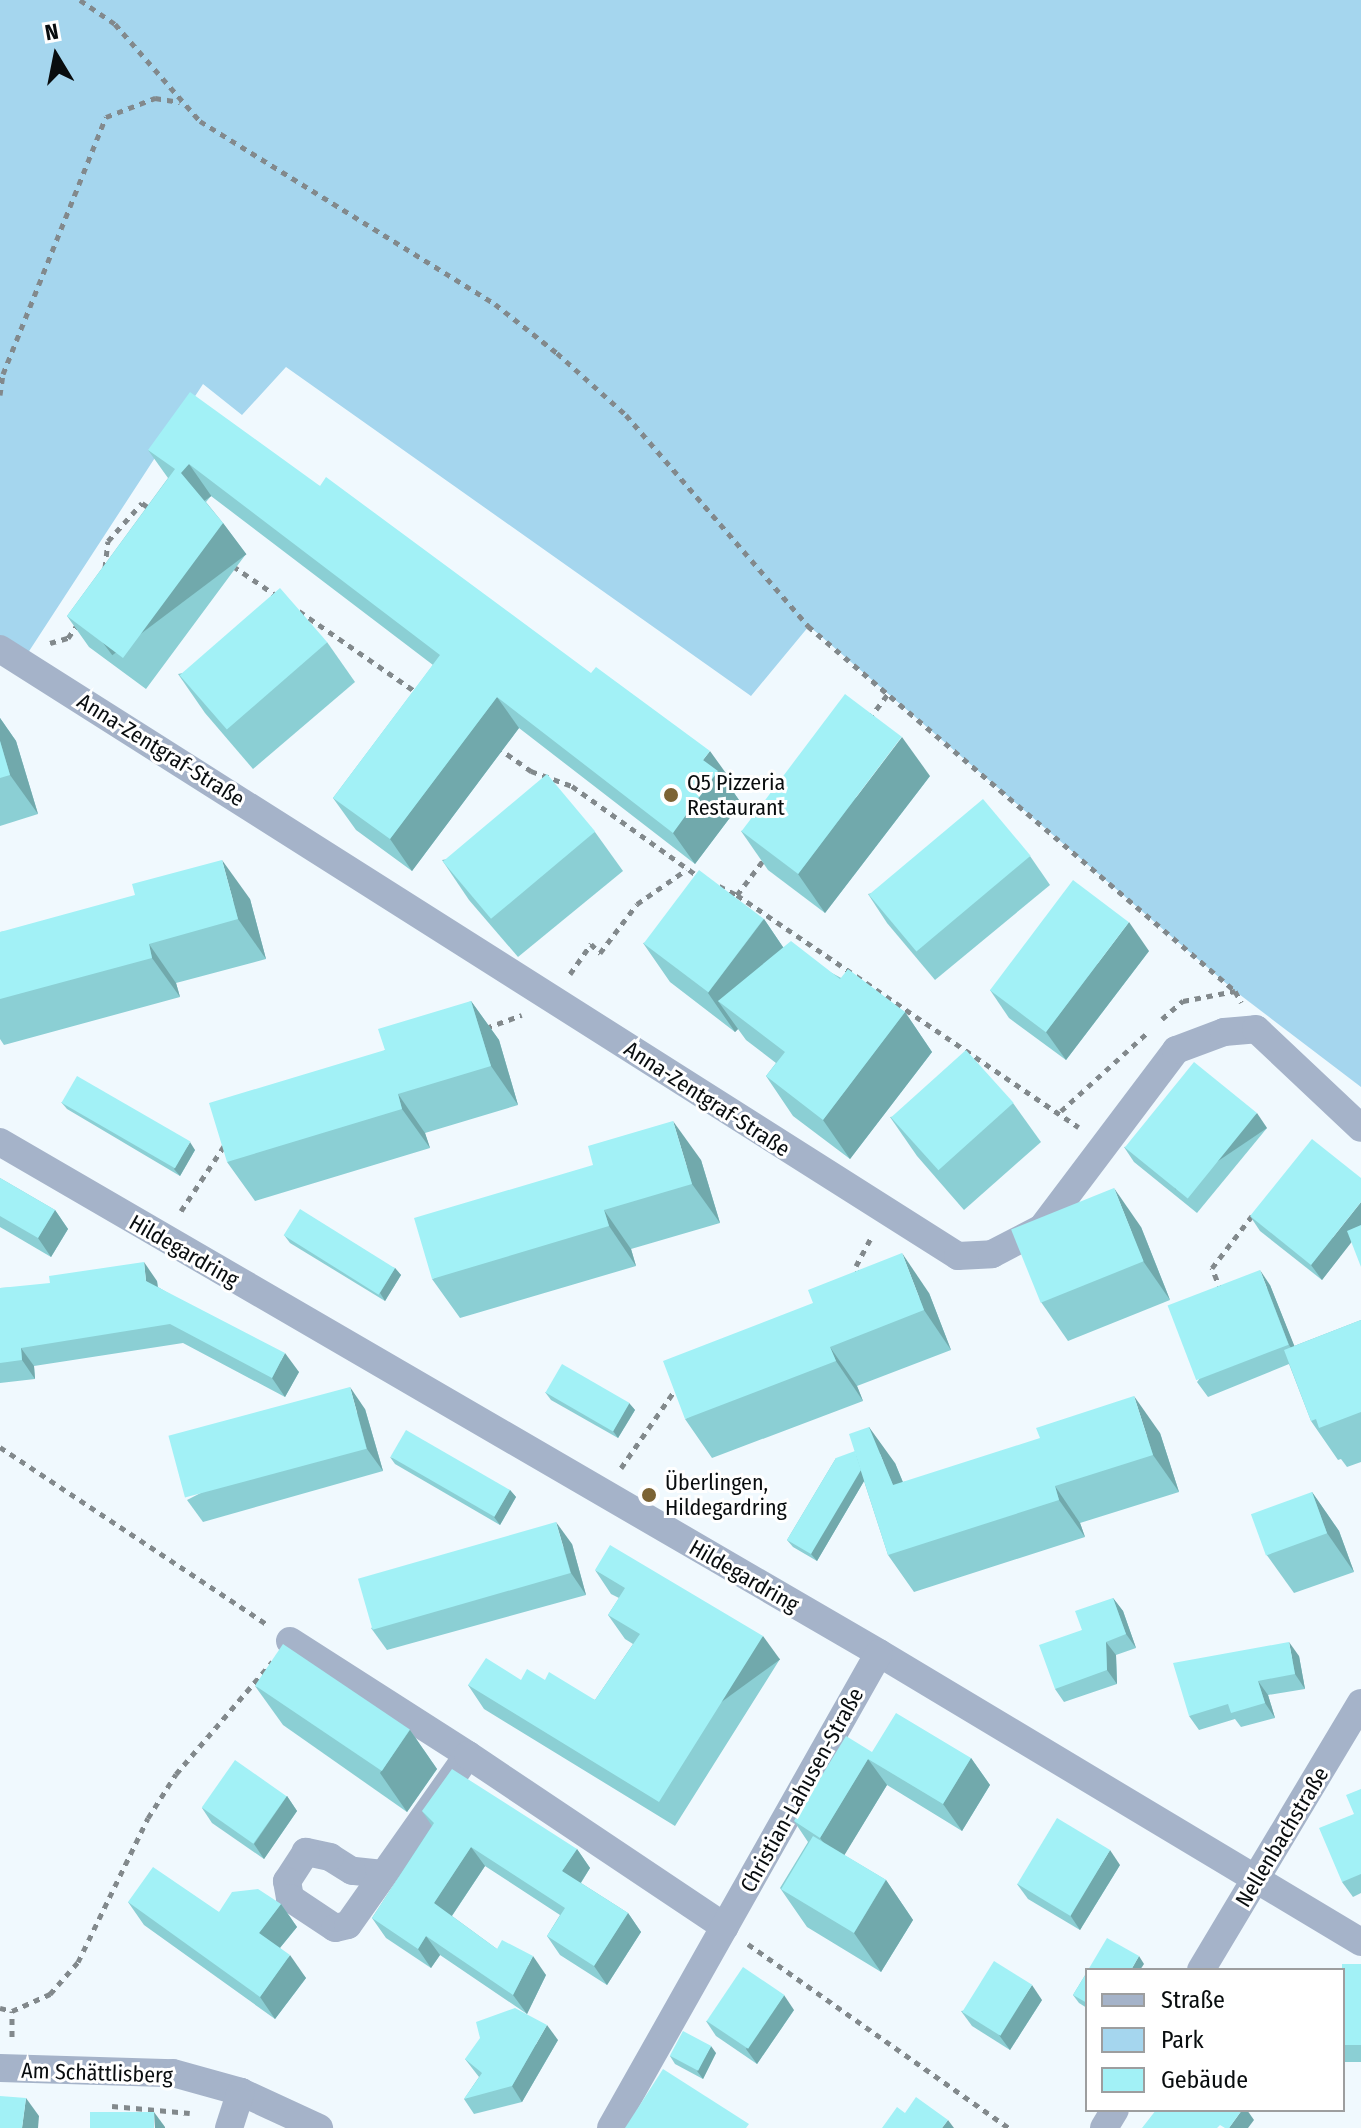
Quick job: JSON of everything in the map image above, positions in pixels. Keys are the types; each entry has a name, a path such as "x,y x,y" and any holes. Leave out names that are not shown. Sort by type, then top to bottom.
{"street":[{"name":"Anna-Zentgraf-Straße","path":"11,655 559,1002 811,1167 958,1256 976,1257 1008,1249 1042,1228 1176,1050 1224,1032 1256,1029"},
{"path":"1256,1029 1361,1128"},
{"name":"Hildegardring","path":"0,1142 879,1653 1255,1882 1361,1942"},
{"path":"290,1641 468,1755 725,1927"},
{"name":"Christian-Lahusen-Straße","path":"611,2128 879,1653"},
{"name":"Nellenbachstraße","path":"1202,1968 1361,1703"},
{"path":"383,1874 468,1755"},
{"name":"Am Schättlisberg","path":"6,2069 173,2073 241,2092 319,2128"},
{"path":"229,2128 241,2092"}],"path":[{"path":"80,0 115,24 200,121 495,304 557,353 626,415 808,626 1235,991 1256,1029"},
{"path":"0,395 3,374 106,117 155,98 181,102"},
{"path":"105,572 108,541 142,503 155,512"},
{"path":"220,557 428,700"},
{"path":"11,655 68,638 86,613"},
{"path":"860,732 888,694"},
{"path":"493,744 531,771 572,786 686,870 737,895 1061,1111"},
{"path":"737,895 775,845"},
{"path":"573,967 591,944 600,953 637,904 686,870"},
{"path":"471,1033 559,1002"},
{"path":"163,1239 230,1140"},
{"path":"1225,1303 1212,1268 1259,1207"},
{"path":"856,1266 863,1292"},
{"path":"603,1495 679,1383"},
{"path":"0,1447 290,1641 176,1774 148,1818 78,1962 50,1994 12,2011 0,2008"},
{"path":"725,1927 1009,2128"},
{"path":"6,2069 12,2011"}],"green space":[{"path":"0,0 1361,0 1361,1087 1235,991 809,626 751,696 286,367 242,415 203,384 22,662 0,640"}],"building":[{"path":"190,392 320,486 326,477 591,673 596,667 710,751 703,760 718,771 673,833 497,697 390,839 333,798 440,655 189,464 181,473 223,523 123,658 67,616 175,469 148,450"},
{"path":"280,588 327,642 227,730 180,675"},
{"path":"845,694 902,737 798,874 741,831"},
{"path":"0,741 10,775 0,778"},
{"path":"547,774 595,831 491,919 443,861"},
{"path":"983,799 1031,856 916,951 869,895"},
{"path":"222,860 238,919 149,944 152,958 0,999 0,932 135,895 132,884"},
{"path":"699,870 764,919 708,992 644,943"},
{"path":"1073,880 1129,922 1046,1032 990,990"},
{"path":"791,941 840,979 848,969 905,1012 823,1120 766,1076 785,1052 718,1001"},
{"path":"471,1001 491,1066 398,1094 402,1109 227,1162 209,1103 385,1050 378,1029"},
{"path":"966,1050 1014,1103 938,1170 891,1118"},
{"path":"1194,1062 1257,1113 1188,1198 1125,1147"},
{"path":"77,1076 190,1142 175,1168 62,1103"},
{"path":"673,1121 692,1184 604,1210 609,1226 432,1279 414,1218 593,1165 588,1146"},
{"path":"1312,1139 1361,1178 1361,1202 1311,1265 1250,1216"},
{"path":"0,1178 55,1210 38,1238 0,1216"},
{"path":"1114,1188 1144,1261 1041,1303 1011,1230"},
{"path":"300,1209 395,1268 379,1295 284,1235"},
{"path":"1361,1225 1361,1267 1347,1231"},
{"path":"902,1253 924,1310 830,1347 836,1361 685,1419 663,1361 813,1303 808,1290"},
{"path":"144,1262 146,1281 285,1353 272,1378 170,1324 21,1348 22,1360 0,1363 0,1288 50,1283 49,1276"},
{"path":"1260,1270 1289,1345 1196,1380 1168,1305"},
{"path":"1361,1320 1361,1412 1319,1428 1316,1419 1311,1421 1284,1350"},
{"path":"562,1364 630,1403 613,1432 546,1393"},
{"path":"350,1387 367,1449 185,1497 168,1436"},
{"path":"1134,1396 1153,1455 1055,1486 1059,1500 888,1555 849,1434 869,1427 893,1485 1040,1438 1036,1428"},
{"path":"406,1430 510,1490 494,1517 390,1457"},
{"path":"855,1451 861,1470 811,1554 787,1540 836,1458"},
{"path":"1312,1492 1327,1533 1266,1556 1251,1514"},
{"path":"556,1522 571,1573 373,1630 358,1579"},
{"path":"610,1545 763,1636 659,1802 468,1685 486,1658 521,1680 527,1669 545,1680 549,1672 595,1700 640,1634 608,1615 625,1588 595,1570"},
{"path":"1113,1598 1126,1634 1106,1642 1107,1670 1055,1689 1039,1645 1082,1630 1075,1611"},
{"path":"1289,1642 1295,1674 1258,1681 1265,1703 1231,1713 1228,1704 1189,1716 1173,1663"},
{"path":"283,1644 410,1730 382,1771 255,1685"},
{"path":"896,1713 971,1758 943,1804 868,1759 820,1838 794,1821 846,1736 872,1752"},
{"path":"235,1760 287,1796 253,1844 202,1808"},
{"path":"452,1769 577,1849 562,1871 628,1913 594,1966 547,1936 565,1908 471,1847 434,1903 497,1949 502,1940 533,1956 513,1995 426,1936 418,1949 372,1918 434,1823 422,1811"},
{"path":"1361,1789 1361,1874 1342,1882 1319,1828 1354,1814 1346,1795"},
{"path":"1057,1818 1110,1850 1070,1916 1017,1884"},
{"path":"813,1836 886,1880 854,1933 781,1889"},
{"path":"153,1867 219,1912 232,1892 258,1889 281,1904 259,1933 290,1955 260,1997 128,1902"},
{"path":"1107,1938 1139,1956 1132,1968 1089,1968"},
{"path":"994,1961 1032,1985 1000,2036 962,2012"},
{"path":"1342,1964 1361,1964 1361,2045 1345,2045 1345,1968"},
{"path":"743,1967 784,1995 748,2049 707,2021"},
{"path":"1085,1975 1085,2002 1073,1995"},
{"path":"515,2008 547,2025 512,2086 464,2099 482,2073 465,2059 480,2038 476,2022"},
{"path":"683,2031 711,2046 698,2071 670,2056"},
{"path":"663,2069 749,2124 746,2128 625,2128"},
{"path":"0,2096 26,2098 22,2128 0,2128"},
{"path":"916,2097 948,2120 942,2128 882,2128 897,2107 905,2113"},
{"path":"90,2112 154,2112 154,2128 90,2128"},
{"path":"1154,2112 1241,2112 1229,2128 1220,2125 1217,2128 1142,2128"}],"place":[{"name":"Q5 Pizzeria Restaurant","path":"671,795"},
{"name":"Überlingen, Hildegardring","path":"649,1495"}]}
